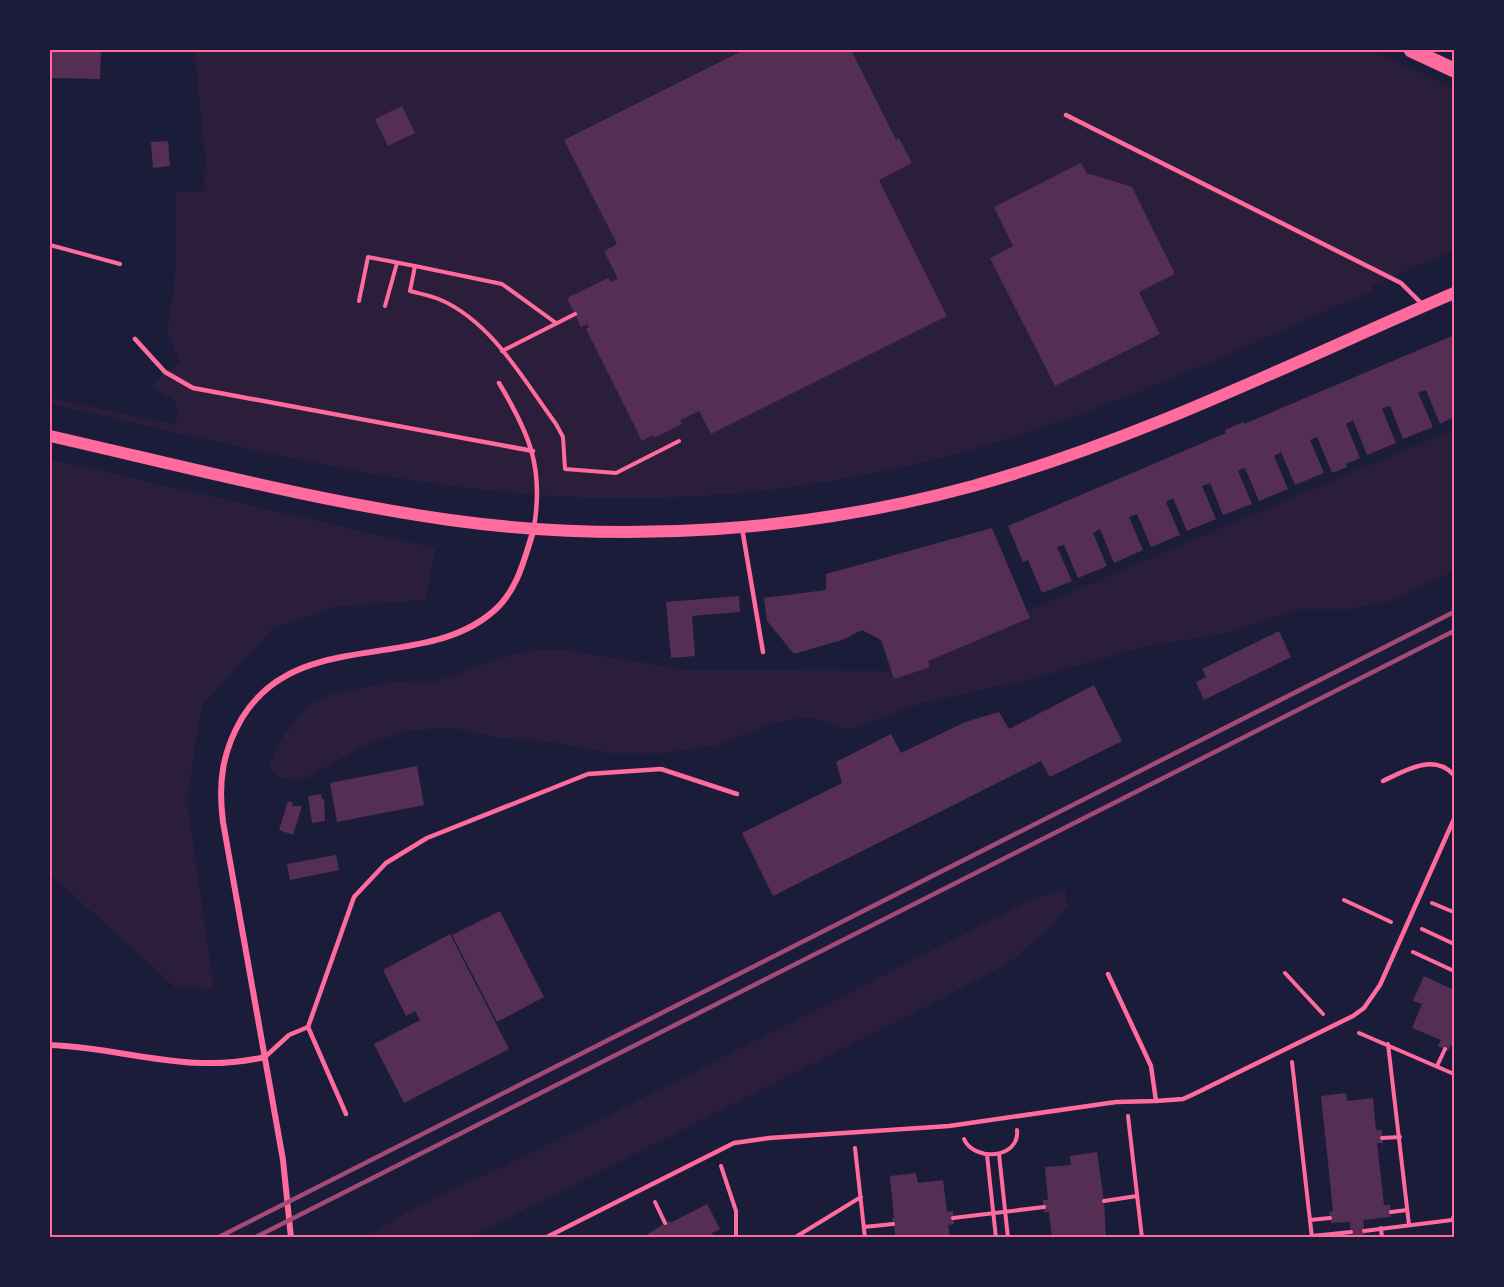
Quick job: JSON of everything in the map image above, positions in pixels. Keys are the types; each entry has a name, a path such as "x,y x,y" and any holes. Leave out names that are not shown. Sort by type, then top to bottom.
{"main road":[{"path":"1411,50 1455,70"},
{"path":"50,436 336,501 449,520 534,529 615,532 742,525 870,509 972,486 1035,467 1135,430 1455,293"}],"street":[{"path":"291,1238 283,1160 220,796 221,771 226,748 247,710 263,693 294,670 340,657 452,635 486,618 510,593 534,529"},
{"path":"50,1045 177,1063 240,1063 265,1057"}],"lane":[{"path":"1066,116 1401,283 1424,306"},
{"path":"135,339 165,372 193,388 533,451"},
{"path":"499,383 522,421 533,451 539,492 534,529"},
{"path":"742,525 762,652"},
{"path":"1383,781 1414,766 1433,764 1446,767 1455,775"},
{"path":"346,1114 308,1027 354,897 386,863 427,838 588,774 661,769 737,794"},
{"path":"545,1238 734,1143 757,1139 962,1124 1116,1102 1183,1099 1194,1094 1353,1016 1374,996 1455,819"},
{"path":"1108,974 1151,1066 1156,1101"},
{"path":"265,1057 289,1035 308,1027"}],"path":[{"path":"50,245 120,264"},
{"path":"359,301 368,257 502,284 556,323"},
{"path":"386,306 397,263"},
{"path":"416,267 411,291 442,300 468,317 492,337 556,424 563,437 565,469 616,473 679,441"},
{"path":"502,351 575,314"},
{"path":"1344,900 1405,929"},
{"path":"1408,923 1455,944"},
{"path":"1409,950 1455,971"},
{"path":"1285,973 1334,1026"},
{"path":"1352,1030 1455,1074"},
{"path":"1388,1044 1409,1225"},
{"path":"1437,1066 1445,1049"},
{"path":"1292,1059 1312,1237 1351,1232"},
{"path":"1128,1116 1142,1238"},
{"path":"962,1124 965,1142 971,1148 987,1155 999,1154 1014,1143 1018,1136 1016,1118"},
{"path":"855,1132 865,1238"},
{"path":"953,1137 964,1136"},
{"path":"1382,1138 1400,1137"},
{"path":"844,1148 866,1146"},
{"path":"716,1151 736,1211 736,1238"},
{"path":"999,1154 1008,1238"},
{"path":"987,1155 996,1238"},
{"path":"712,1173 727,1165"},
{"path":"1104,1201 1137,1196"},
{"path":"645,1207 664,1197"},
{"path":"794,1238 861,1197"},
{"path":"655,1202 665,1223"},
{"path":"953,1218 1044,1207"},
{"path":"1391,1212 1407,1210"},
{"path":"1310,1220 1330,1218"},
{"path":"1364,1231 1453,1218 1455,1226"},
{"path":"864,1227 893,1224"},
{"path":"1381,1228 1382,1238"}],"shaded area":[{"path":"194,50 1371,50 1454,88 1454,250 1373,285 1374,290 1128,396 1044,427 915,464 849,478 783,488 716,495 649,498 515,493 398,478 281,456 50,404 50,398 174,424 178,414 175,401 152,387 165,372 181,362 167,332 175,279 176,192 204,191 205,158"},
{"path":"1454,429 1454,571 1390,601 1350,609 1299,609 1227,633 1147,646 1035,678 922,703 849,730 808,717 773,723 719,745 663,753 610,753 549,742 494,737 454,728 409,730 363,746 301,781 279,778 269,767 279,742 305,708 335,693 393,682 431,683 507,656 536,650 564,650 689,670 894,671 1019,614"},
{"path":"50,459 435,548 426,600 336,607 274,628 202,705 187,800 214,989 176,988 50,874"},
{"path":"1065,890 1068,906 1051,927 1010,962 915,1013 469,1237 363,1237 419,1206 609,1115 1037,897"}],"building":[{"path":"50,50 101,50 100,79 50,78"},
{"path":"744,50 851,50 896,140 899,138 912,163 879,180 947,316 711,434 699,411 680,420 682,424 654,438 653,435 642,441 586,329 589,327 587,324 581,327 567,298 608,278 610,282 618,279 604,251 617,244 564,140"},
{"path":"402,106 415,133 388,146 375,119"},
{"path":"168,141 170,166 153,168 151,142"},
{"path":"1081,163 1088,175 1132,187 1175,274 1139,292 1160,334 1055,386 990,258 1013,246 994,207"},
{"path":"1454,335 1454,417 1440,424 1426,390 1418,393 1433,427 1403,439 1390,406 1386,407 1382,409 1396,443 1367,455 1353,420 1346,424 1360,458 1346,464 1347,467 1332,473 1317,437 1310,440 1324,473 1295,485 1281,452 1274,456 1288,489 1259,501 1245,468 1241,469 1238,471 1252,504 1223,515 1210,483 1202,486 1216,519 1187,531 1173,498 1166,502 1180,535 1151,547 1137,514 1129,517 1143,550 1114,563 1100,529 1093,533 1107,566 1078,578 1064,545 1057,547 1072,581 1042,593 1028,560 1023,562 1008,526 1226,433 1225,430 1243,422 1244,424"},
{"path":"992,528 1030,618 928,661 930,667 894,679 881,640 862,630 842,640 794,654 767,621 764,598 826,590 826,574"},
{"path":"739,596 740,612 692,616 695,656 671,658 666,602"},
{"path":"1279,631 1291,657 1204,700 1196,682 1206,677 1202,669"},
{"path":"1094,685 1122,741 1050,777 1041,761 773,896 742,833 842,783 836,762 891,734 901,753 965,722 999,712 1009,729"},
{"path":"417,766 424,805 337,822 330,783"},
{"path":"321,794 324,799 325,821 312,823 308,796"},
{"path":"288,801 293,803 292,806 302,806 293,835 279,830"},
{"path":"336,855 339,870 290,880 287,864"},
{"path":"500,911 544,997 497,1022 452,935"},
{"path":"450,934 509,1049 404,1103 374,1044 420,1020 415,1011 406,1016 383,970"},
{"path":"1424,976 1454,990 1454,1047 1451,1045 1448,1051 1438,1046 1441,1040 1412,1028 1422,1004 1413,1001"},
{"path":"1346,1093 1347,1101 1373,1098 1376,1130 1382,1130 1383,1143 1377,1143 1384,1205 1390,1205 1391,1217 1363,1220 1365,1238 1351,1238 1350,1222 1331,1223 1329,1212 1333,1211 1321,1096"},
{"path":"1097,1152 1104,1201 1106,1238 1052,1238 1049,1212 1044,1212 1043,1200 1048,1200 1045,1167 1071,1165 1070,1156"},
{"path":"916,1173 918,1183 943,1180 947,1212 953,1211 954,1224 948,1225 950,1238 896,1238 892,1218 894,1218 890,1176"},
{"path":"707,1204 720,1229 712,1233 714,1238 641,1238 669,1221 670,1223"}],"railway":[{"path":"217,1238 1454,612"},
{"path":"254,1238 1454,631"}]}
